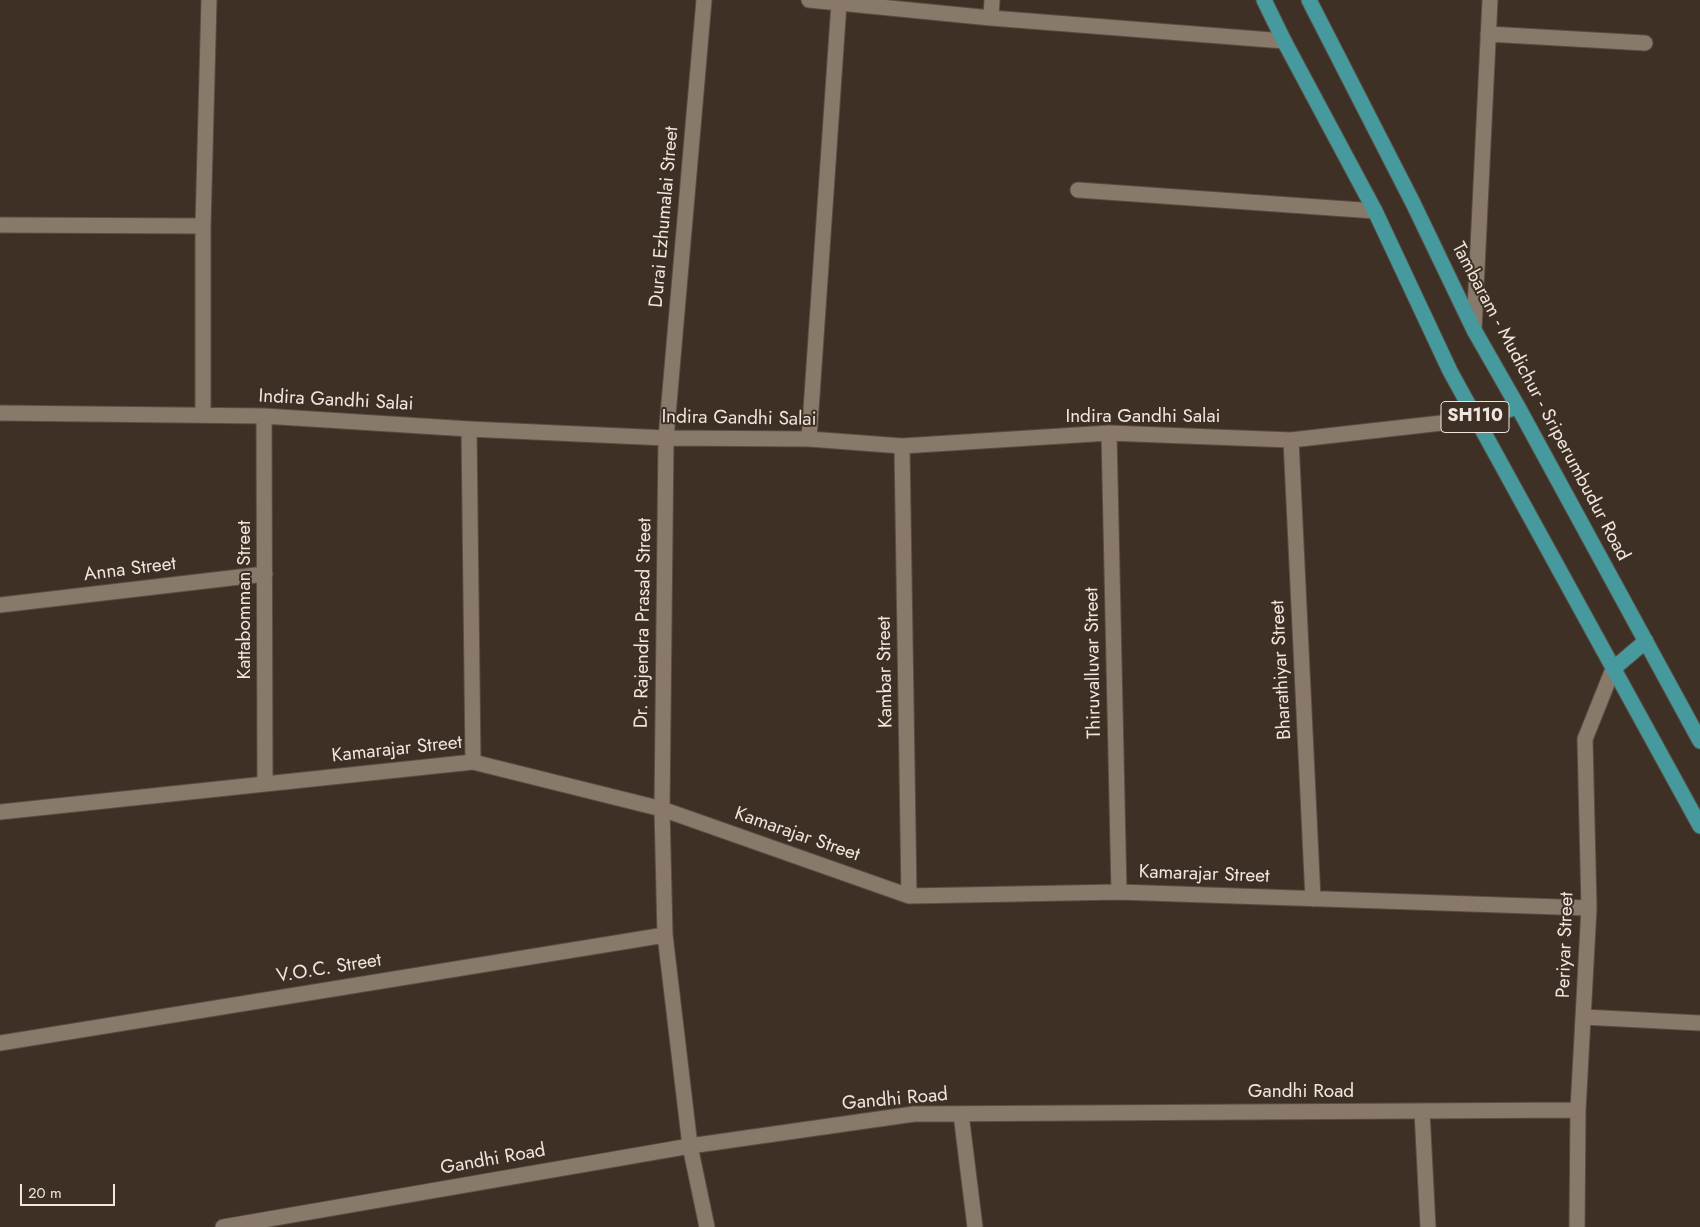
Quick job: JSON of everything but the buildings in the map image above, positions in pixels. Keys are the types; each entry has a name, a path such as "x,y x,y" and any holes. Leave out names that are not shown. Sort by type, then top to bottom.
{"main road":[{"name":"SH110","path":"1264,0 1375,211 1450,371 1700,826"},
{"name":"Tambaram - Mudichur - Sriperumbudur Road","path":"1309,0 1413,203 1474,330 1700,741"},
{"path":"1476,419 1518,407"},
{"path":"1613,669 1646,641"}],"street":[{"path":"203,414 203,226 209,0"},
{"name":"Durai Ezhumalai Street","path":"666,438 704,0"},
{"path":"809,0 991,18 1284,41"},
{"path":"991,18 992,0"},
{"path":"1474,330 1490,0"},
{"path":"810,439 839,3"},
{"path":"1488,34 1645,43"},
{"path":"1078,190 1375,211"},
{"path":"0,225 203,226"},
{"name":"Indira Gandhi Salai","path":"0,412 264,416 469,429 666,438 810,439 902,446 1109,433 1291,440 1476,419"},
{"name":"Kattabomman Street","path":"264,416 265,783"},
{"path":"469,429 473,762"},
{"name":"Thiruvalluvar Street","path":"1109,433 1120,892"},
{"name":"Dr. Rajendra Prasad Street","path":"666,438 662,809 665,935 690,1146 707,1227"},
{"name":"Bharathiyar Street","path":"1291,440 1314,899"},
{"name":"Kambar Street","path":"902,446 909,896"},
{"name":"Anna Street","path":"0,605 265,574"},
{"name":"Periyar Street","path":"1576,1227 1578,1110 1589,908 1585,739 1613,669"},
{"name":"Kamarajar Street","path":"0,812 473,762 662,809 909,896 1120,892 1589,908"},
{"name":"V.O.C. Street","path":"0,1043 665,935"},
{"path":"1583,1017 1700,1023"},
{"name":"Gandhi Road","path":"223,1227 690,1146 914,1114 1578,1110"},
{"path":"1422,1112 1428,1227"},
{"path":"961,1114 975,1227"}]}
